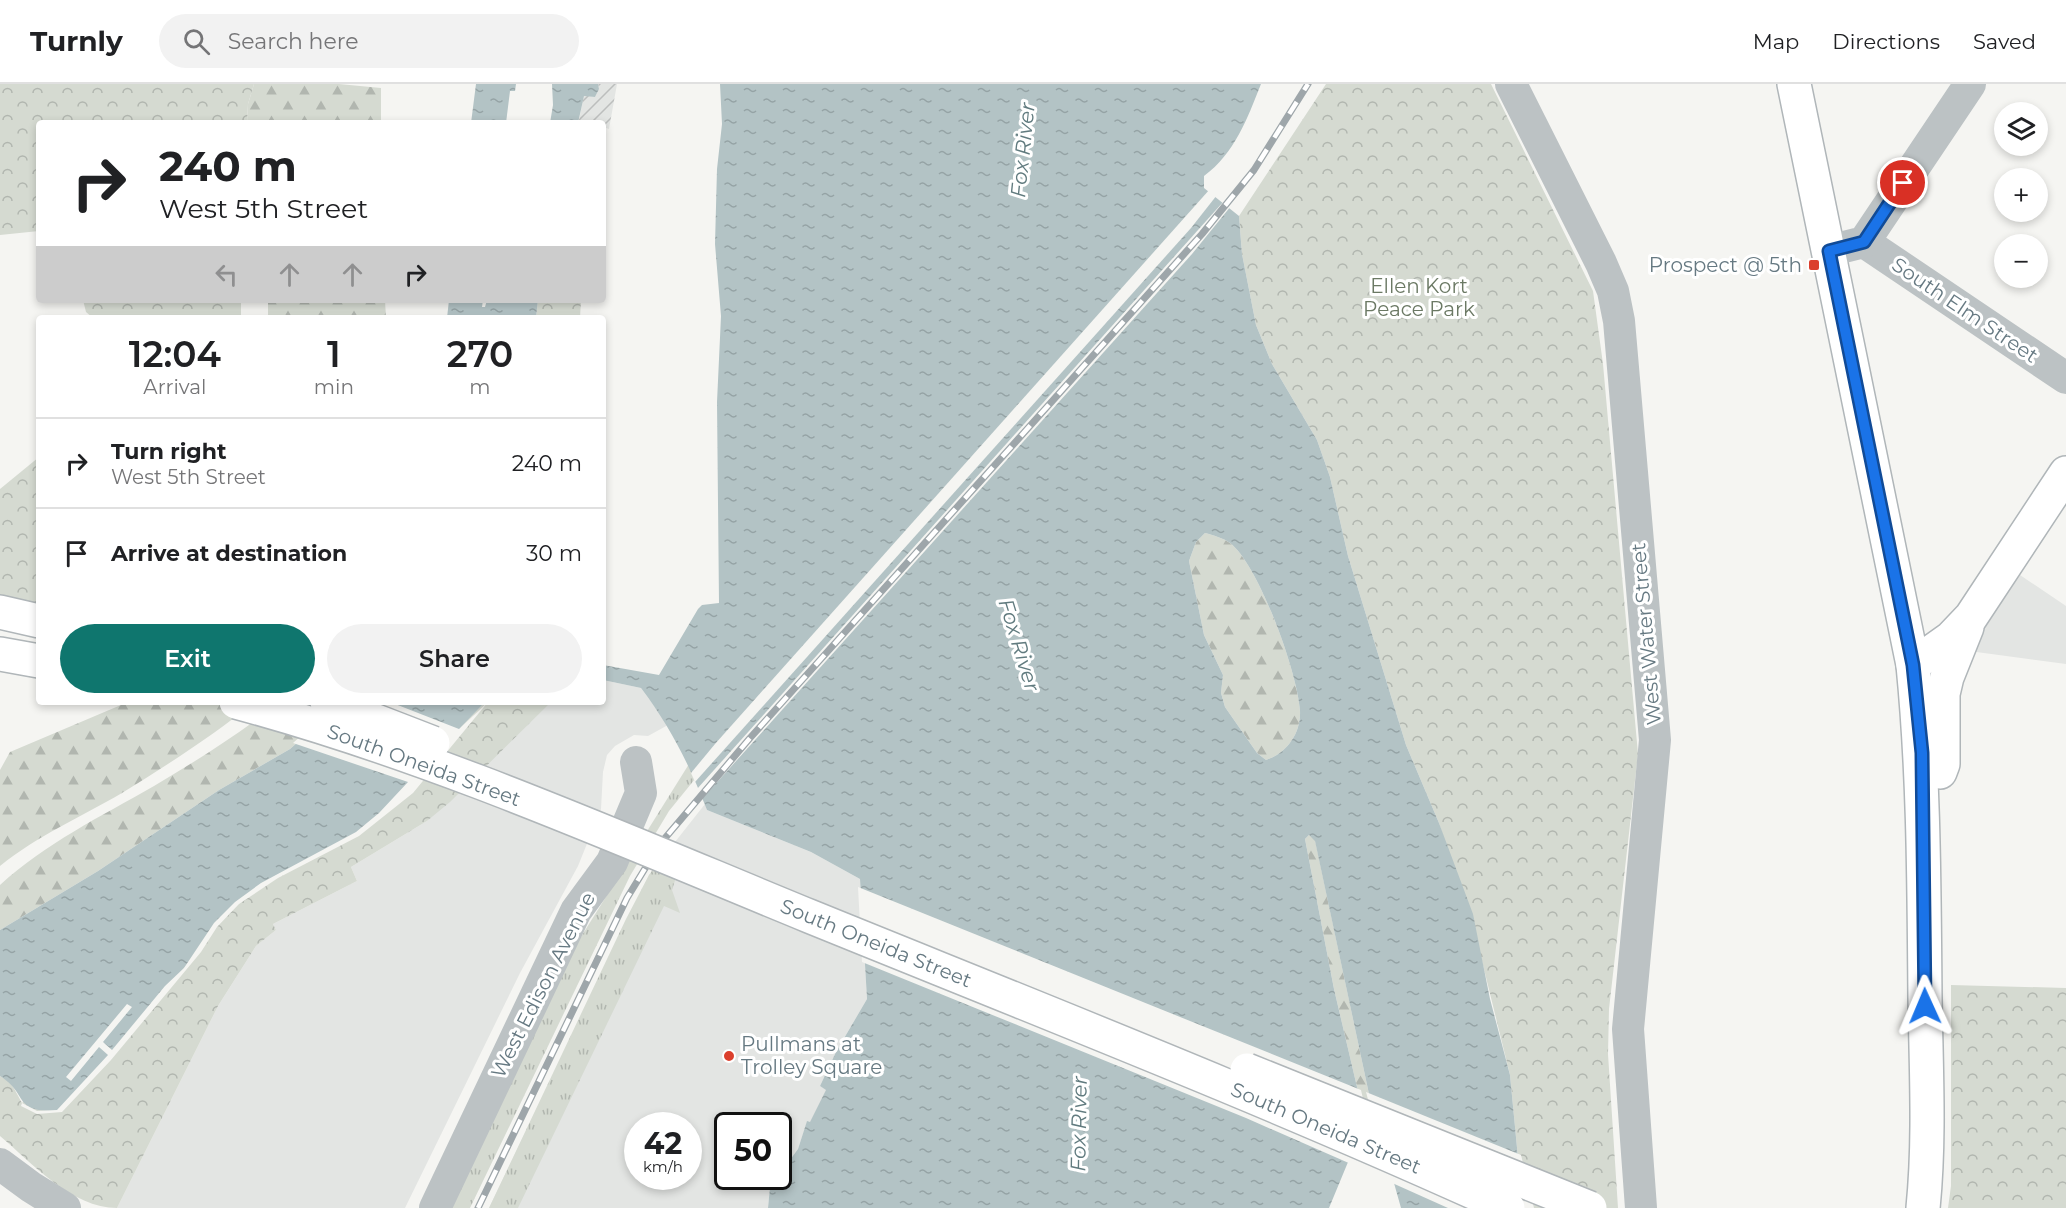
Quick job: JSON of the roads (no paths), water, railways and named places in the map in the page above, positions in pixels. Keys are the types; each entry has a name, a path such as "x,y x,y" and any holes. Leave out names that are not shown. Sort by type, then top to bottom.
{"main road":[{"path":"1794,84 1913,665 1922,753 1927,1134 1923,1208"},
{"path":"1913,665 1951,638 1971,617 2065,478"},
{"path":"0,612 36,620"},
{"path":"1923,815 1943,764 1942,713 1947,676 1971,617"},
{"path":"0,629 36,622"},
{"path":"0,654 36,660"},
{"name":"South Oneida Street","path":"247,705 290,717 528,802 1233,1087 1508,1208"},
{"name":"South Oneida Street","path":"335,705 693,845 1590,1208"}],"street":[{"name":"West Water Street","path":"1511,84 1601,263 1613,291 1619,321 1655,740 1628,1029 1641,1208"},
{"path":"1829,251 1864,242 1970,84"},
{"name":"South Elm Street","path":"1864,242 2066,378"},
{"name":"West Edison Avenue","path":"435,1208 576,911 612,862 641,793 636,762"},
{"path":"0,1164 65,1208"}],"water":[{"path":"476,84 516,84 515,91 510,91 506,120 471,120"},
{"path":"552,84 598,84 599,89 595,97 584,96 579,120 550,120 553,105"},
{"name":"Fox River","path":"720,84 1261,84 1232,146 1215,167 1204,176 1204,188 1239,216 1242,254 1256,325 1272,364 1317,440 1330,477 1348,556 1406,745 1439,823 1473,914 1490,999 1510,1075 1518,1158 1531,1208 1401,1208 1369,1094 1315,841 1309,835 1305,839 1334,989 1365,1121 1329,1208 768,1208 770,1190 792,1190 792,1157 798,1149 807,1121 810,1122 826,1090 820,1086 836,1052 867,999 860,879 811,852 707,810 678,747 641,688 606,681 606,666 659,675 698,609 702,605 719,603 717,402 721,316 715,244 717,169 722,124","holes":["1205,533 1230,543 1253,573 1264,596 1285,647 1298,694 1300,719 1295,734 1286,747 1274,757 1266,760 1257,753 1225,707 1221,693 1223,675 1204,635 1189,561 1196,542"]},
{"path":"449,303 483,303 482,307 485,307 486,303 538,303 536,315 447,315"},
{"path":"340,705 482,705 462,726 411,790 357,834 277,875 237,902 214,925 199,950 109,1058 59,1111 44,1111 27,1105 9,1083 0,1076 0,930 98,871 219,790 290,749"}],"railway":[{"path":"478,1208 627,898 660,844 750,738 1202,234 1254,170 1308,84"}],"place":[{"name":"Prospect @ 5th","path":"1814,265"},
{"name":"Pullmans at Trolley Square","path":"729,1056"}],"park label":[{"name":"Ellen Kort Peace Park","path":"1419,298"}]}
